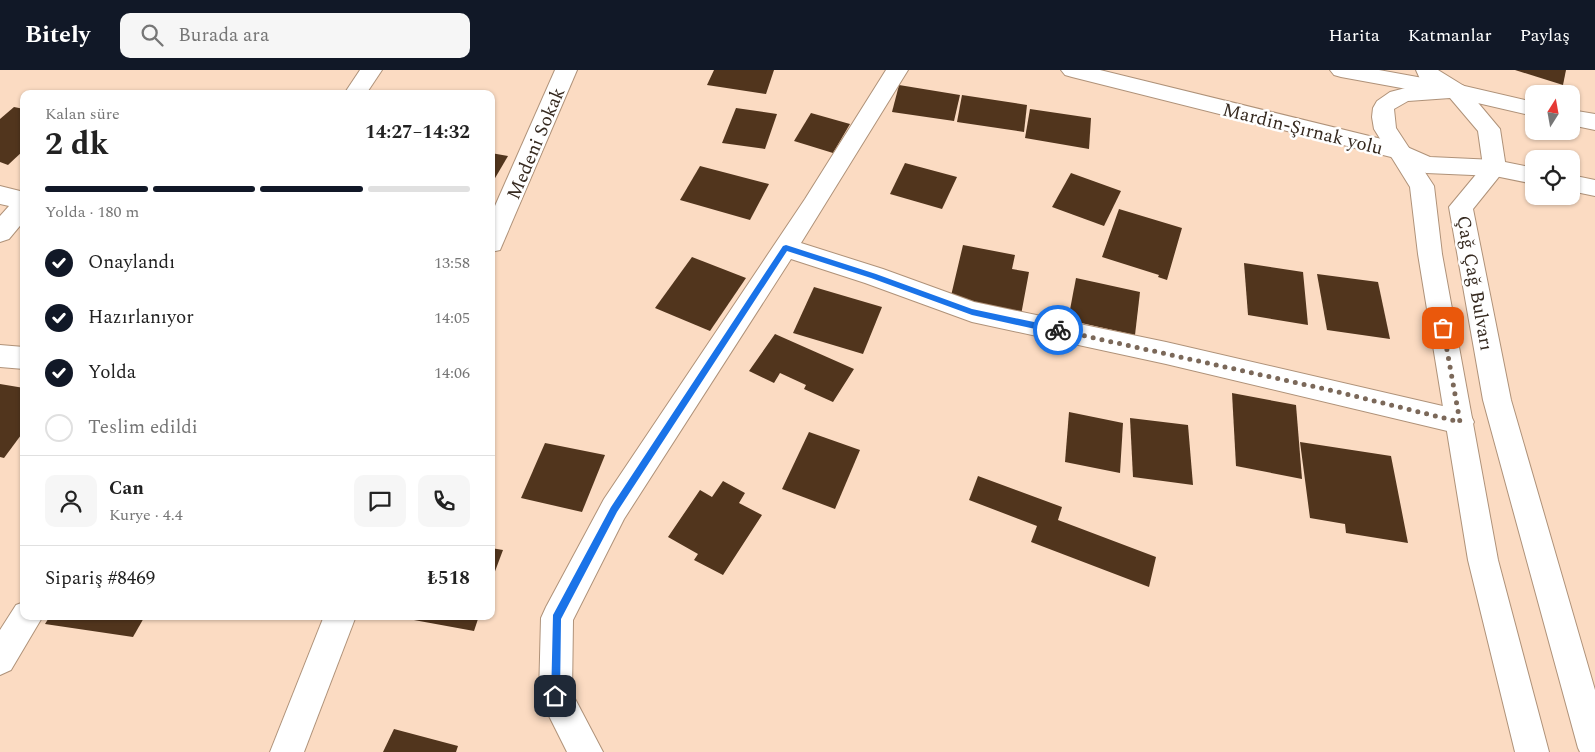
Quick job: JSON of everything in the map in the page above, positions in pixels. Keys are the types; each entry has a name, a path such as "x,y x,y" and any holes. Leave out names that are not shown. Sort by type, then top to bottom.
{"main road":[{"path":"358,90 371,70"},
{"name":"Medeni Sokak","path":"495,234 566,70"},
{"path":"586,752 555,696 556,618 614,509 786,248 898,70"},
{"name":"Mardin-Şırnak yolu","path":"1072,70 1398,151 1426,165 1495,168 1525,174"},
{"path":"1341,70 1456,91 1525,107"},
{"path":"1427,70 1426,74 1456,91 1489,129 1495,168"},
{"name":"Çağ Çağ Bulvarı","path":"1456,91 1405,94 1393,98 1384,107 1383,119 1385,131 1422,186 1430,254 1483,560 1532,752"},
{"path":"1580,119 1595,122"},
{"name":"Çağ Çağ Bulvarı","path":"1495,168 1461,207 1497,400 1595,748"},
{"path":"1580,185 1595,188"},
{"path":"0,195 20,202"},
{"path":"0,233 20,208"},
{"path":"786,248 874,276 972,312 1194,360 1460,422"},
{"path":"0,356 20,358"},
{"path":"0,659 24,620"},
{"path":"287,752 338,620"}],"building":[{"path":"714,70 774,70 766,94 707,85"},
{"path":"1515,70 1566,70 1563,85"},
{"path":"899,85 960,95 954,121 892,112"},
{"path":"962,95 1027,105 1024,132 957,122"},
{"path":"14,107 20,108 20,154 8,165 0,162 0,119"},
{"path":"736,108 777,114 765,149 722,143"},
{"path":"1030,109 1091,118 1089,149 1025,138"},
{"path":"811,113 850,124 833,153 794,141"},
{"path":"495,154 508,156 495,178"},
{"path":"905,163 957,177 942,209 890,194"},
{"path":"700,166 769,184 750,220 680,200"},
{"path":"1071,173 1121,191 1104,226 1052,207"},
{"path":"1119,209 1182,228 1167,280 1158,277 1159,275 1102,257"},
{"path":"963,245 1015,255 1012,269 1029,272 1021,315 950,300"},
{"path":"692,257 746,278 710,331 655,308"},
{"path":"1244,263 1303,272 1308,325 1248,315"},
{"path":"1317,274 1378,282 1390,339 1327,330"},
{"path":"1076,278 1140,292 1135,335 1068,320"},
{"path":"814,287 882,307 863,354 793,333"},
{"path":"775,334 854,369 833,402 804,389 806,385 780,373 774,383 749,371"},
{"path":"0,384 20,387 20,436 4,458 0,457"},
{"path":"1232,393 1296,405 1302,479 1236,466"},
{"path":"1069,412 1123,423 1120,473 1065,462"},
{"path":"1130,418 1188,425 1193,485 1133,477"},
{"path":"809,432 860,450 835,509 782,489"},
{"path":"1300,442 1391,456 1408,543 1346,533 1345,524 1310,518"},
{"path":"545,443 605,455 582,512 521,498"},
{"path":"978,476 1062,507 1058,520 1156,557 1149,587 1031,542 1037,526 969,500"},
{"path":"723,481 745,493 739,503 762,515 723,575 694,560 698,554 668,537 700,490 712,497"},
{"path":"495,549 503,550 495,571"},
{"path":"48,620 143,620 133,637 45,624"},
{"path":"414,620 478,620 474,631"},
{"path":"394,729 458,746 456,752 383,752"}],"way so far":[{"path":"1058,330 1334,391 1460,422 1443,328"}],"route":[{"path":"555,696 556,618 614,509 786,248 874,276 972,312 1058,330"}]}
